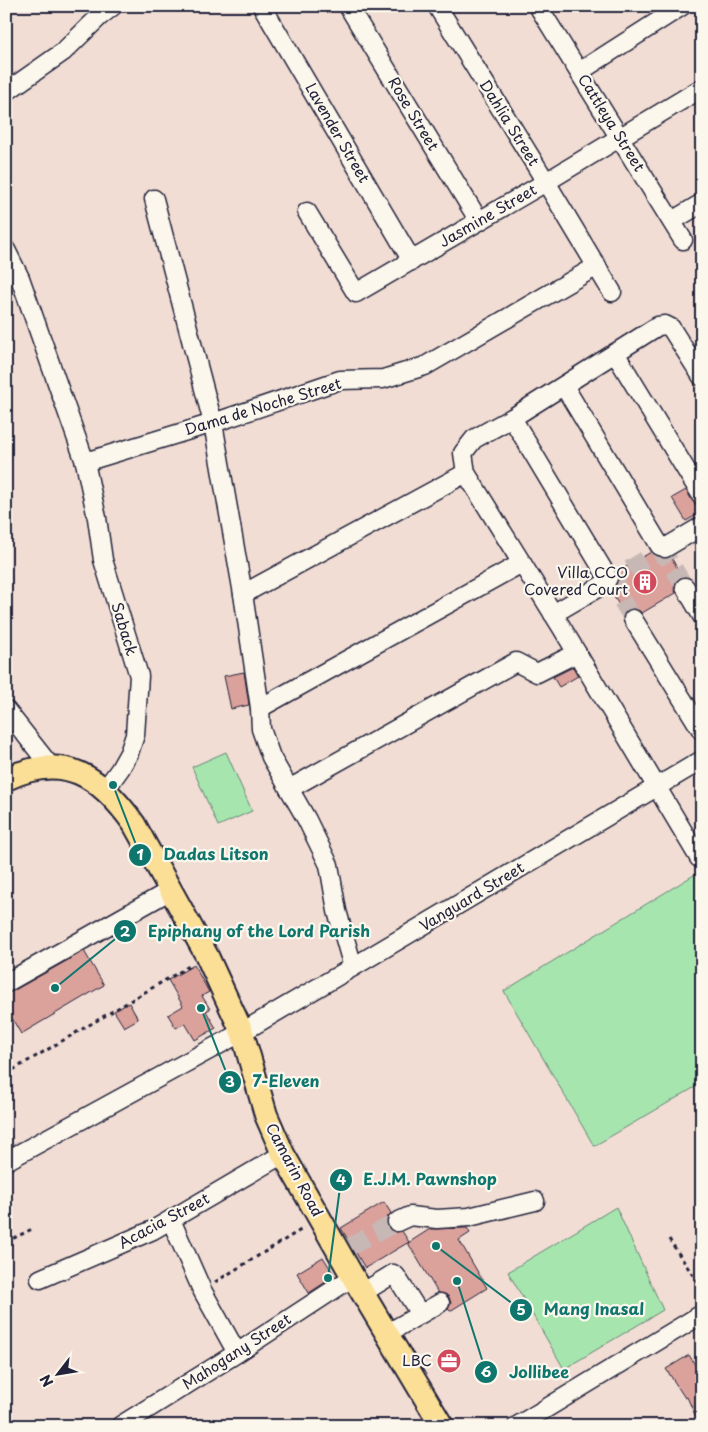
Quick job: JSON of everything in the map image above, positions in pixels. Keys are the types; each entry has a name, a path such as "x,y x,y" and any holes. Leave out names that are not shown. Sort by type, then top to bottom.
{"main road":[{"name":"Camarin Road","path":"6,779 30,769 51,767 70,769 86,776 122,806 134,824 207,956 242,1032 266,1115 283,1154 319,1219 345,1249 358,1285 442,1426"}],"street":[{"path":"6,92 63,52 113,6"},
{"name":"Lavender Street","path":"262,6 412,260"},
{"name":"Rose Street","path":"348,6 479,221"},
{"name":"Dahlia Street","path":"437,6 612,292"},
{"path":"579,72 682,6"},
{"name":"Cattleya Street","path":"543,8 579,72 684,240"},
{"name":"Jasmine Street","path":"306,212 356,293 702,88"},
{"path":"154,198 213,423 243,594 260,708 261,730 271,757 307,820 329,865 337,911 353,967"},
{"path":"672,221 702,203"},
{"name":"Saback","path":"6,250 20,278 85,462 97,518 103,560 139,676 135,735 129,753 105,790"},
{"name":"Dama de Noche Street","path":"85,462 213,423 340,380 383,379 425,366 597,266"},
{"path":"702,377 671,328 665,325 658,326 512,418 474,439 463,453 466,473 577,653 699,858 702,858"},
{"path":"615,353 702,496"},
{"path":"564,386 663,547 702,526"},
{"path":"512,418 607,580 553,614"},
{"path":"243,594 466,473"},
{"path":"260,708 522,563"},
{"path":"685,587 702,616"},
{"path":"633,619 702,731"},
{"path":"289,789 516,662 537,673 577,653"},
{"path":"6,710 51,767"},
{"name":"Vanguard Street","path":"6,1162 242,1032 702,760"},
{"path":"6,983 171,890"},
{"name":"Acacia Street","path":"40,1279 138,1237 171,1220 283,1154"},
{"path":"397,1222 410,1216 437,1219 469,1217 535,1201"},
{"path":"171,1220 202,1290 237,1354"},
{"name":"Mahogany Street","path":"120,1426 237,1354 358,1285 393,1274 420,1314"},
{"path":"386,1334 440,1302"},
{"path":"517,1426 702,1314"}],"path":[{"path":"6,1074 207,956"},
{"path":"202,1290 319,1219"},
{"path":"6,1242 34,1228"},
{"path":"669,1239 702,1289"}],"green space":[{"path":"226,752 252,811 218,826 192,767"},
{"path":"702,870 702,1083 594,1146 504,991"},
{"path":"616,1207 663,1310 564,1369 508,1272"}],"building":[{"path":"686,490 693,502 702,507 702,512 686,521 672,498"},
{"name":"Villa CCO Covered Court","path":"651,552 666,559 671,557 682,577 676,582 674,588 676,593 642,613 633,608 624,613 611,592 615,589 619,577 617,572"},
{"path":"573,667 578,676 559,687 553,677"},
{"path":"244,672 249,705 231,709 224,676"},
{"path":"84,951 104,985 21,1034 6,1008 6,994"},
{"path":"194,965 209,992 202,996 210,1009 206,1011 216,1028 195,1040 185,1023 176,1028 168,1015 183,1006 168,980"},
{"path":"129,1003 138,1019 124,1027 114,1011"},
{"path":"384,1202 391,1213 388,1216 388,1227 391,1231 402,1231 409,1242 365,1268 341,1228"},
{"path":"467,1228 470,1233 459,1240 487,1288 450,1311 448,1309 451,1303 449,1297 438,1293 408,1243 430,1229"},
{"path":"323,1257 335,1276 309,1293 297,1273"},
{"path":"689,1355 702,1376 702,1426 700,1426 687,1397 685,1398 666,1369"}],"tunnel":[{"path":"660,546 685,587"},
{"path":"606,583 665,548"},
{"path":"608,578 633,619"},
{"path":"351,1246 397,1222"}],"place":[{"name":"Villa CCO Covered Court","path":"645,582"},
{"name":"Dadas Litson","path":"113,785"},
{"name":"Epiphany of the Lord Parish","path":"55,988"},
{"name":"7-Eleven","path":"201,1008"},
{"name":"Mang Inasal","path":"436,1246"},
{"name":"E.J.M. Pawnshop","path":"328,1278"},
{"name":"Jollibee","path":"457,1281"},
{"name":"LBC","path":"449,1361"}]}
